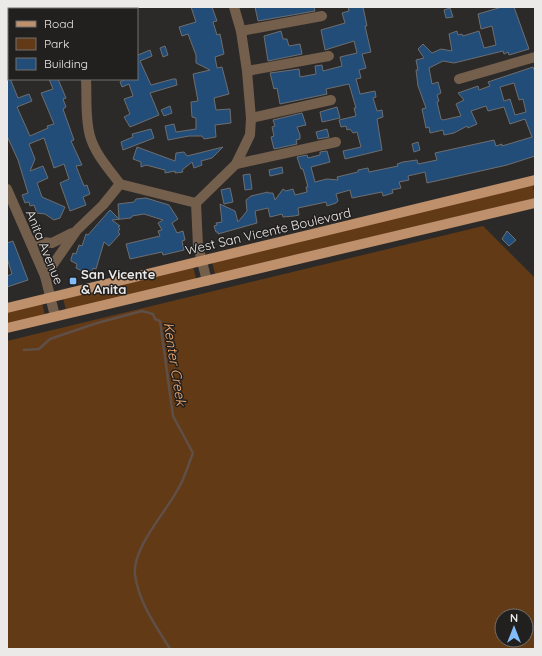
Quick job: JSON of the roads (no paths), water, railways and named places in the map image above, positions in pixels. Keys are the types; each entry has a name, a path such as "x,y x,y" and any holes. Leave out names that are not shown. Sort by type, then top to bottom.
{"main road":[{"name":"West San Vicente Boulevard","path":"7,308 202,259 535,180"},
{"path":"7,328 535,203"}],"street":[{"path":"207,281 198,246 196,203 236,164 250,135 251,118 247,71 241,31 234,7"},
{"path":"241,31 322,16"},
{"path":"247,71 329,56"},
{"path":"459,79 535,56"},
{"path":"86,80 87,110 91,137 101,157 120,184 196,203"},
{"path":"251,118 331,100"},
{"path":"236,164 336,142"},
{"path":"30,241 46,244 67,237 77,230 103,205 120,184"},
{"name":"Anita Avenue","path":"7,189 45,276 55,316"},
{"path":"45,276 77,230"}],"waterway":[{"name":"Kenter Creek","path":"24,350 39,349 50,339 97,323 142,311 153,314 155,319 160,321 173,416 193,453 185,476 173,498 144,542 135,564 135,575 144,605 170,649"}],"place":[{"name":"San Vicente & Anita","path":"73,281"}]}
